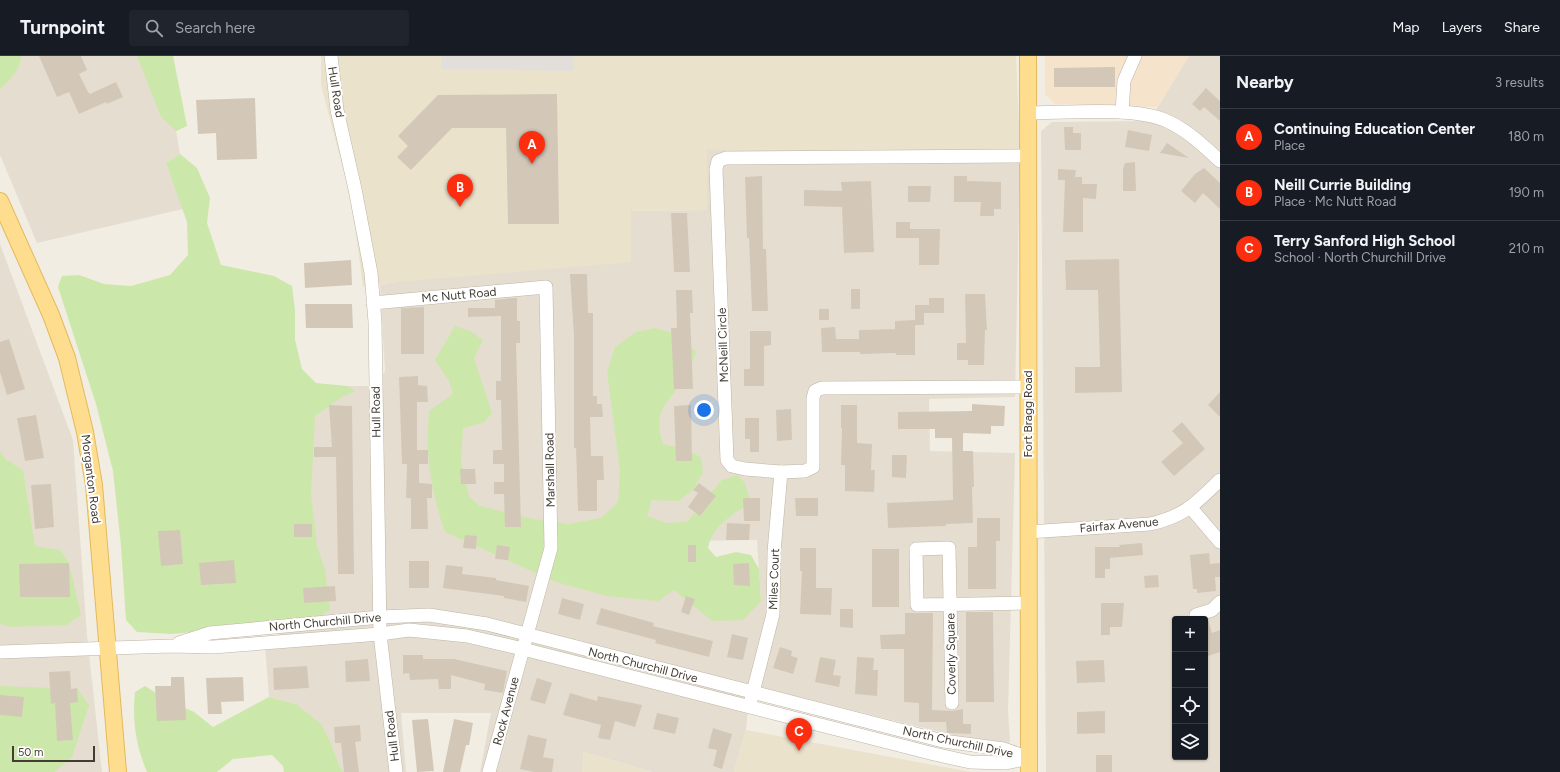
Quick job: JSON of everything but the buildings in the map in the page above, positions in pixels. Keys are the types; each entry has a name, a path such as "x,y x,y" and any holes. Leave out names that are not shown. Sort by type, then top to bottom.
{"main road":[{"name":"Fort Bragg Road","path":"1028,56 1029,765"},
{"name":"Morganton Road","path":"0,201 51,315 67,358 85,432 94,485 109,649 118,772"}],"street":[{"name":"Hull Road","path":"331,56 332,80 337,110 355,189 370,266 373,303 380,634 396,772"},
{"path":"1122,112 1124,81 1134,56"},
{"path":"1028,113 1122,112 1137,113 1166,120 1198,141 1220,161"},
{"name":"McNeill Circle","path":"1027,156 726,158 718,161 716,169 727,460 732,466 745,469 781,472 805,471 813,467 815,391 822,388 1028,386"},
{"name":"Mc Nutt Road","path":"373,303 546,287"},
{"name":"Marshall Road","path":"523,649 551,548 546,287"},
{"name":"Miles Court","path":"749,708 773,614 774,552 781,472"},
{"name":"Fairfax Avenue","path":"1028,532 1150,524 1172,518 1191,508 1220,480"},
{"path":"1191,508 1220,542"},
{"name":"Coverly Square","path":"952,703 950,604 948,548 916,549 918,605 950,604 1029,603"},
{"path":"1196,615 1212,610 1220,602"},
{"name":"North Churchill Drive","path":"170,646 210,633 380,617 429,616 459,619 943,741 1004,749 1029,765"},
{"name":"North Churchill Drive","path":"0,652 170,646 213,647 380,634 409,630 440,632 468,636 523,649 749,708 970,762 1029,765"},
{"name":"Rock Avenue","path":"490,772 523,649"}],"shaded area":[{"path":"0,56 154,56 176,131 180,154 166,163 183,209 37,243 0,155"},
{"path":"321,56 1016,56 1020,152 707,149 707,210 631,211 631,262 396,282 363,287 352,203 321,85"},
{"path":"442,56 574,56 573,71 441,69"},
{"path":"1045,56 1189,56 1157,107 1055,104 1045,94"},
{"path":"1189,56 1220,56 1220,772 1046,772 1041,131 1052,122 1149,121"},
{"path":"707,149 1020,152 1015,397 929,399 930,451 1015,453 1008,711 1010,742 1001,747 750,685 746,730 734,772 652,772 584,752 582,772 480,772 491,713 401,713 406,772 318,772 296,704 269,697 265,647 290,624 279,449 347,386 372,386 385,372 380,285 396,282 631,211 707,210","holes":["757,540 761,601 673,541"]},
{"path":"0,244 73,440 87,635 102,772 0,772"},
{"path":"746,730 971,772 734,772"},
{"path":"584,752 652,772 582,772"}],"green space":[{"path":"0,56 21,56 17,70 0,89"},
{"path":"137,56 173,56 187,126 176,131 161,117"},
{"path":"180,154 197,168 210,198 207,223 221,265 274,276 292,286 295,311 295,340 302,369 316,383 347,386 356,391 342,397 315,416 311,494 317,546 325,570 330,610 313,620 172,634 137,632 126,620 121,546 113,471 96,404 58,287 62,276 79,275 104,284 131,286 170,275 188,255 187,222 166,163"},
{"path":"455,326 470,331 483,340 474,358 492,413 483,423 463,428 461,461 469,497 480,506 528,518 568,524 601,518 618,502 620,471 607,372 615,347 636,332 655,328 680,335 696,352 686,375 664,406 659,421 660,431 663,444 685,449 701,457 703,472 693,490 678,501 652,500 647,516 666,523 687,522 722,480 737,475 745,483 751,503 724,521 710,540 708,548 716,557 736,552 751,555 759,569 761,601 743,620 712,621 674,590 658,601 607,596 556,582 445,532 436,503 430,473 428,427 429,411 453,394 449,381 435,360"},
{"path":"0,451 5,459 23,470 35,546 60,550 69,563 81,615 66,625 10,627 0,624"},
{"path":"0,686 78,689 89,705 72,757 54,772 0,772"},
{"path":"145,686 167,700 194,712 213,727 269,697 296,704 321,724 329,739 340,768 344,772 284,772 283,766 272,755 233,759 217,772 147,772 138,743 134,713 135,692"}],"place":[{"name":"Continuing Education Center","path":"532,164"},
{"name":"Neill Currie Building","path":"460,207"},
{"name":"Terry Sanford High School","path":"799,751"}]}
